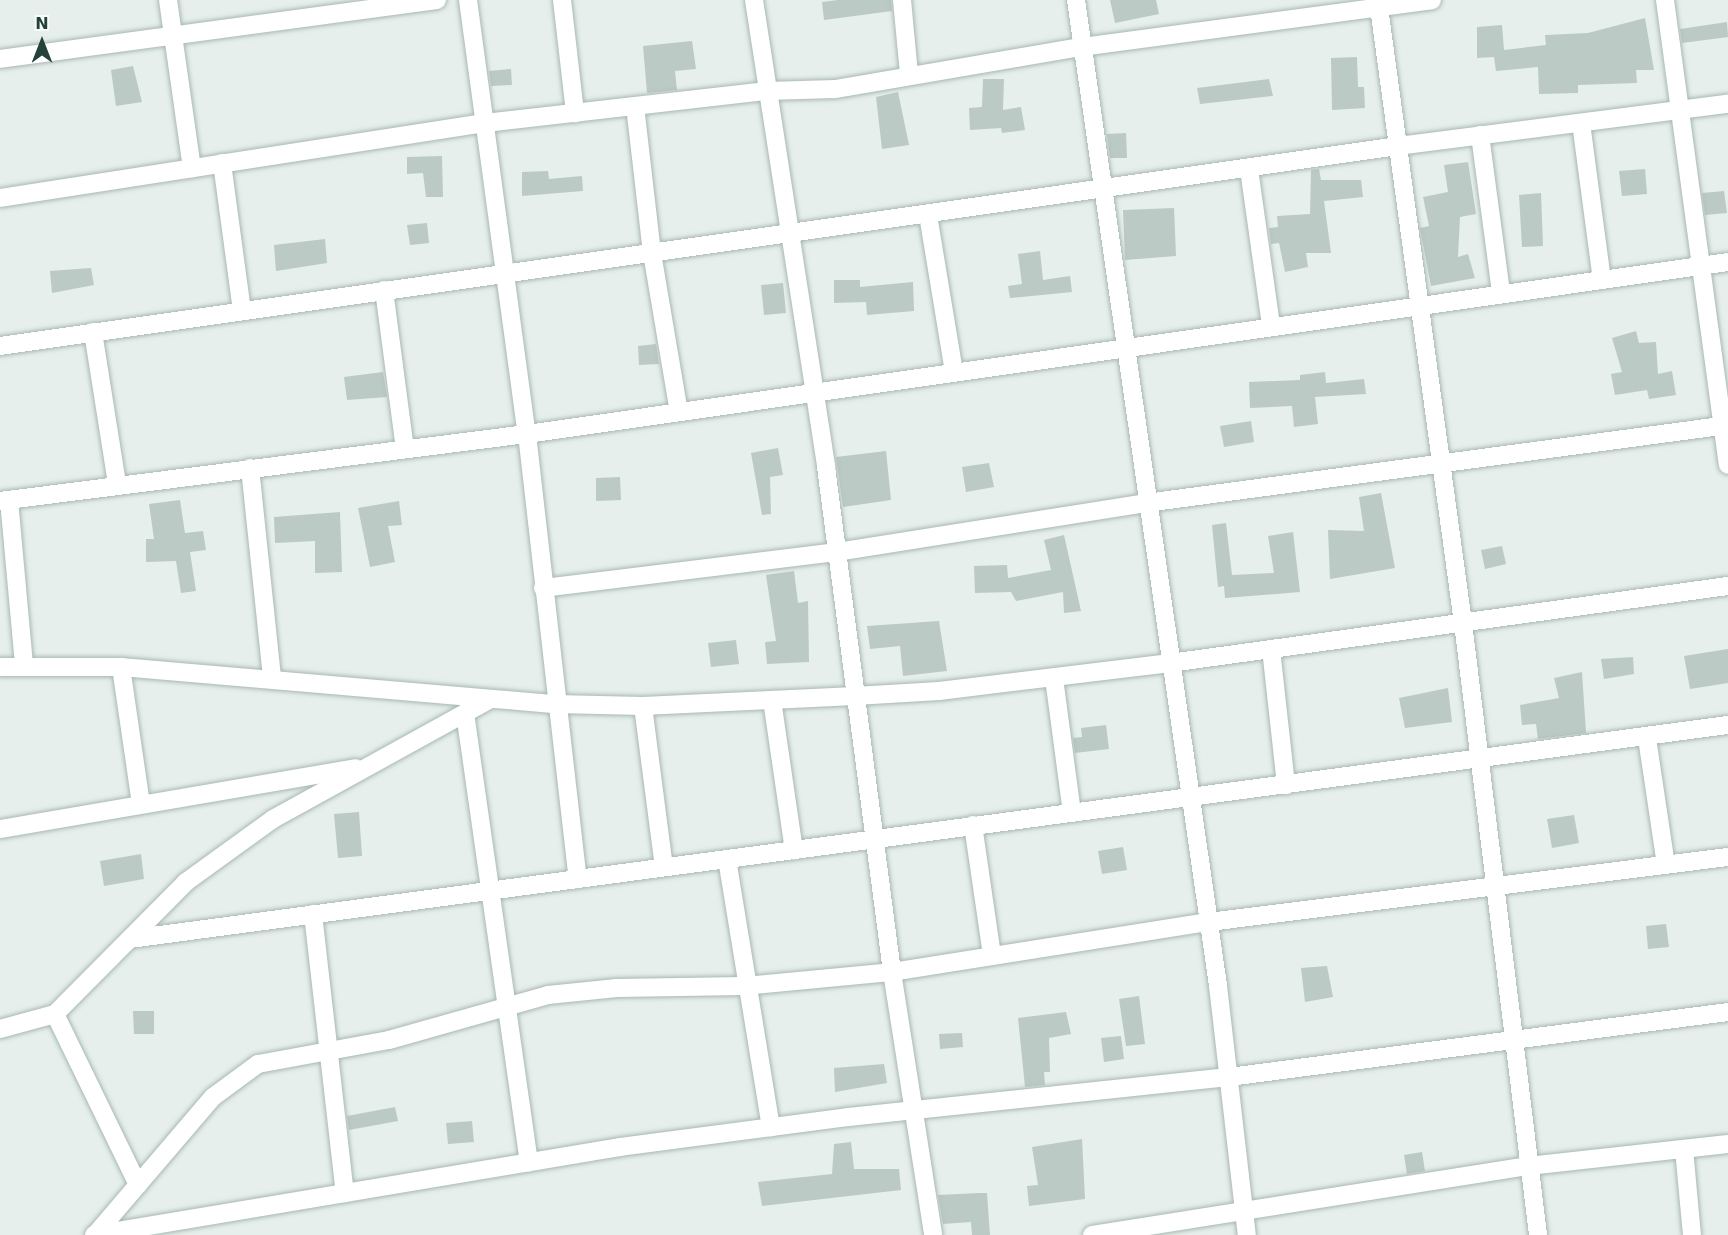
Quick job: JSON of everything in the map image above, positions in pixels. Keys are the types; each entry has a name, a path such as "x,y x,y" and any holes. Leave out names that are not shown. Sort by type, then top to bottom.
{"street":[{"path":"168,0 192,168"},
{"path":"0,59 172,34 322,19 437,0"},
{"path":"468,0 526,434 555,704 578,879"},
{"path":"562,0 575,113"},
{"path":"754,0 815,392 892,972 933,1235"},
{"path":"902,0 909,74"},
{"path":"1076,0 1146,503 1209,922 1247,1235"},
{"path":"0,198 485,123 767,91 835,89 909,74 1082,47 1378,4 1432,0"},
{"path":"1665,0 1725,425 1728,465"},
{"path":"1378,4 1480,759 1538,1235"},
{"path":"0,345 1102,191 1398,146 1728,104"},
{"path":"635,106 652,253 679,412"},
{"path":"1581,123 1602,280"},
{"path":"1480,135 1501,293"},
{"path":"222,163 242,310"},
{"path":"1249,169 1271,326"},
{"path":"928,215 954,372"},
{"path":"24,666 5,501 117,484 526,434 1125,346 1728,262"},
{"path":"384,290 405,449"},
{"path":"93,332 117,484"},
{"path":"543,588 837,552 1146,503 1725,425"},
{"path":"250,468 272,679"},
{"path":"0,667 121,667 555,704 643,706 772,700 855,696 1054,678 1728,585"},
{"path":"1271,649 1286,785"},
{"path":"121,667 141,804"},
{"path":"1054,678 1072,813"},
{"path":"0,1029 55,1014 186,882 273,819 489,700"},
{"path":"772,700 794,850"},
{"path":"643,706 664,867"},
{"path":"465,713 504,1007 529,1162"},
{"path":"130,939 973,825 1647,738 1728,725"},
{"path":"1647,738 1666,865"},
{"path":"0,829 370,766"},
{"path":"973,825 992,956"},
{"path":"94,1235 237,1076 258,1064 326,1049 389,1040 549,995 617,988 744,986 892,972 1209,922 1728,857"},
{"path":"727,859 744,986 771,1127"},
{"path":"313,914 326,1049 345,1193"},
{"path":"94,1235 529,1162 771,1127 1229,1077 1728,1012"},
{"path":"55,1014 138,1185"},
{"path":"1092,1235 1245,1208 1528,1166 1728,1144"},
{"path":"1684,1149 1692,1235"}],"building":[{"path":"891,0 892,11 824,20 822,2"},
{"path":"1110,0 1156,0 1159,14 1115,23"},
{"path":"1645,18 1654,70 1636,70 1637,83 1578,85 1578,93 1539,94 1538,67 1496,71 1494,57 1477,58 1477,27 1502,25 1504,50 1546,45 1545,35 1588,33"},
{"path":"1727,22 1728,37 1682,43 1680,29"},
{"path":"692,41 696,69 675,71 677,90 647,93 643,46"},
{"path":"1357,57 1358,87 1364,87 1365,108 1332,110 1331,58"},
{"path":"133,66 142,102 116,106 111,70"},
{"path":"511,69 512,85 491,86 489,71"},
{"path":"983,79 1004,79 1003,110 1021,107 1025,130 1002,133 1001,128 970,130 969,108 982,107"},
{"path":"1269,79 1273,96 1200,104 1197,88"},
{"path":"898,92 909,145 882,149 876,97"},
{"path":"1126,133 1127,158 1110,158 1107,134"},
{"path":"442,156 443,197 426,197 423,173 407,174 407,157"},
{"path":"1468,162 1476,214 1460,217 1458,257 1468,254 1475,278 1431,286 1420,228 1429,226 1423,197 1448,192 1444,165"},
{"path":"1319,169 1321,180 1361,180 1363,197 1324,201 1331,253 1306,253 1308,267 1285,272 1279,243 1271,244 1269,228 1278,227 1277,216 1310,214 1311,170"},
{"path":"1645,169 1647,194 1622,196 1619,171"},
{"path":"548,171 549,179 582,176 583,191 522,196 522,172"},
{"path":"1724,191 1727,213 1705,215 1702,193"},
{"path":"1541,193 1543,246 1522,247 1519,195"},
{"path":"1174,208 1176,256 1125,260 1123,210"},
{"path":"427,223 429,243 410,245 407,225"},
{"path":"325,239 327,263 276,271 274,245"},
{"path":"1040,251 1043,280 1070,276 1072,292 1010,298 1008,286 1022,284 1018,254"},
{"path":"91,268 94,285 52,293 50,271"},
{"path":"834,280 860,280 860,287 913,282 914,311 867,315 866,302 834,303"},
{"path":"783,283 786,313 764,315 761,285"},
{"path":"1636,331 1639,343 1656,342 1658,374 1672,371 1676,395 1649,399 1647,390 1615,395 1611,374 1622,372 1612,338"},
{"path":"656,344 659,364 639,365 638,346"},
{"path":"383,372 387,397 347,400 344,377"},
{"path":"1325,372 1326,383 1364,379 1366,394 1315,397 1318,424 1294,427 1292,406 1250,408 1249,382 1300,380 1300,375"},
{"path":"1251,421 1254,442 1224,447 1220,426"},
{"path":"778,448 783,475 770,477 771,514 762,515 751,453"},
{"path":"886,451 891,500 843,507 836,457"},
{"path":"989,463 994,487 966,492 962,467"},
{"path":"620,477 621,500 596,501 596,478"},
{"path":"1381,493 1395,568 1330,579 1328,530 1364,531 1359,497"},
{"path":"180,500 185,533 203,531 206,550 190,552 196,591 181,593 176,561 146,562 146,539 154,539 149,504"},
{"path":"399,501 402,525 388,526 395,562 370,567 358,508"},
{"path":"340,512 342,572 315,573 315,541 275,543 274,517"},
{"path":"1226,523 1232,575 1274,573 1268,536 1293,532 1300,592 1225,598 1224,586 1218,587 1212,525"},
{"path":"1064,535 1081,611 1064,613 1063,592 1016,601 1011,592 975,593 974,566 1007,565 1008,578 1051,570 1044,540"},
{"path":"1502,546 1506,564 1485,569 1481,550"},
{"path":"794,571 798,603 808,601 809,662 767,664 765,642 776,641 766,575"},
{"path":"939,621 947,671 903,676 900,646 870,649 867,626"},
{"path":"736,640 739,664 711,667 708,643"},
{"path":"1728,649 1728,683 1690,689 1684,656"},
{"path":"1633,657 1634,674 1604,679 1601,659"},
{"path":"1582,672 1586,733 1538,739 1536,724 1522,725 1520,705 1559,698 1554,678"},
{"path":"1448,688 1452,722 1405,728 1399,698"},
{"path":"1106,725 1109,749 1075,753 1073,738 1082,737 1081,728"},
{"path":"359,812 362,856 338,858 334,814"},
{"path":"1574,815 1579,843 1552,848 1547,819"},
{"path":"1123,847 1127,870 1102,874 1098,851"},
{"path":"141,854 144,879 104,886 100,861"},
{"path":"1666,924 1669,947 1648,949 1646,926"},
{"path":"1327,966 1333,997 1305,1002 1301,968"},
{"path":"1139,996 1145,1044 1126,1046 1119,999"},
{"path":"133,1011 154,1011 154,1034 134,1034"},
{"path":"1066,1012 1071,1034 1049,1038 1050,1072 1044,1072 1045,1085 1025,1087 1018,1018"},
{"path":"962,1033 963,1047 940,1049 939,1034"},
{"path":"1121,1036 1124,1059 1104,1062 1101,1038"},
{"path":"884,1064 887,1083 835,1092 834,1068"},
{"path":"395,1107 398,1121 349,1130 347,1116"},
{"path":"472,1121 474,1142 448,1144 446,1123"},
{"path":"1082,1139 1085,1199 1029,1206 1027,1186 1038,1185 1032,1147"},
{"path":"851,1142 854,1169 899,1169 901,1190 762,1206 758,1182 832,1174 834,1144"},
{"path":"1422,1152 1425,1171 1407,1174 1404,1155"},
{"path":"987,1193 990,1235 972,1235 971,1222 943,1224 938,1195"}]}
